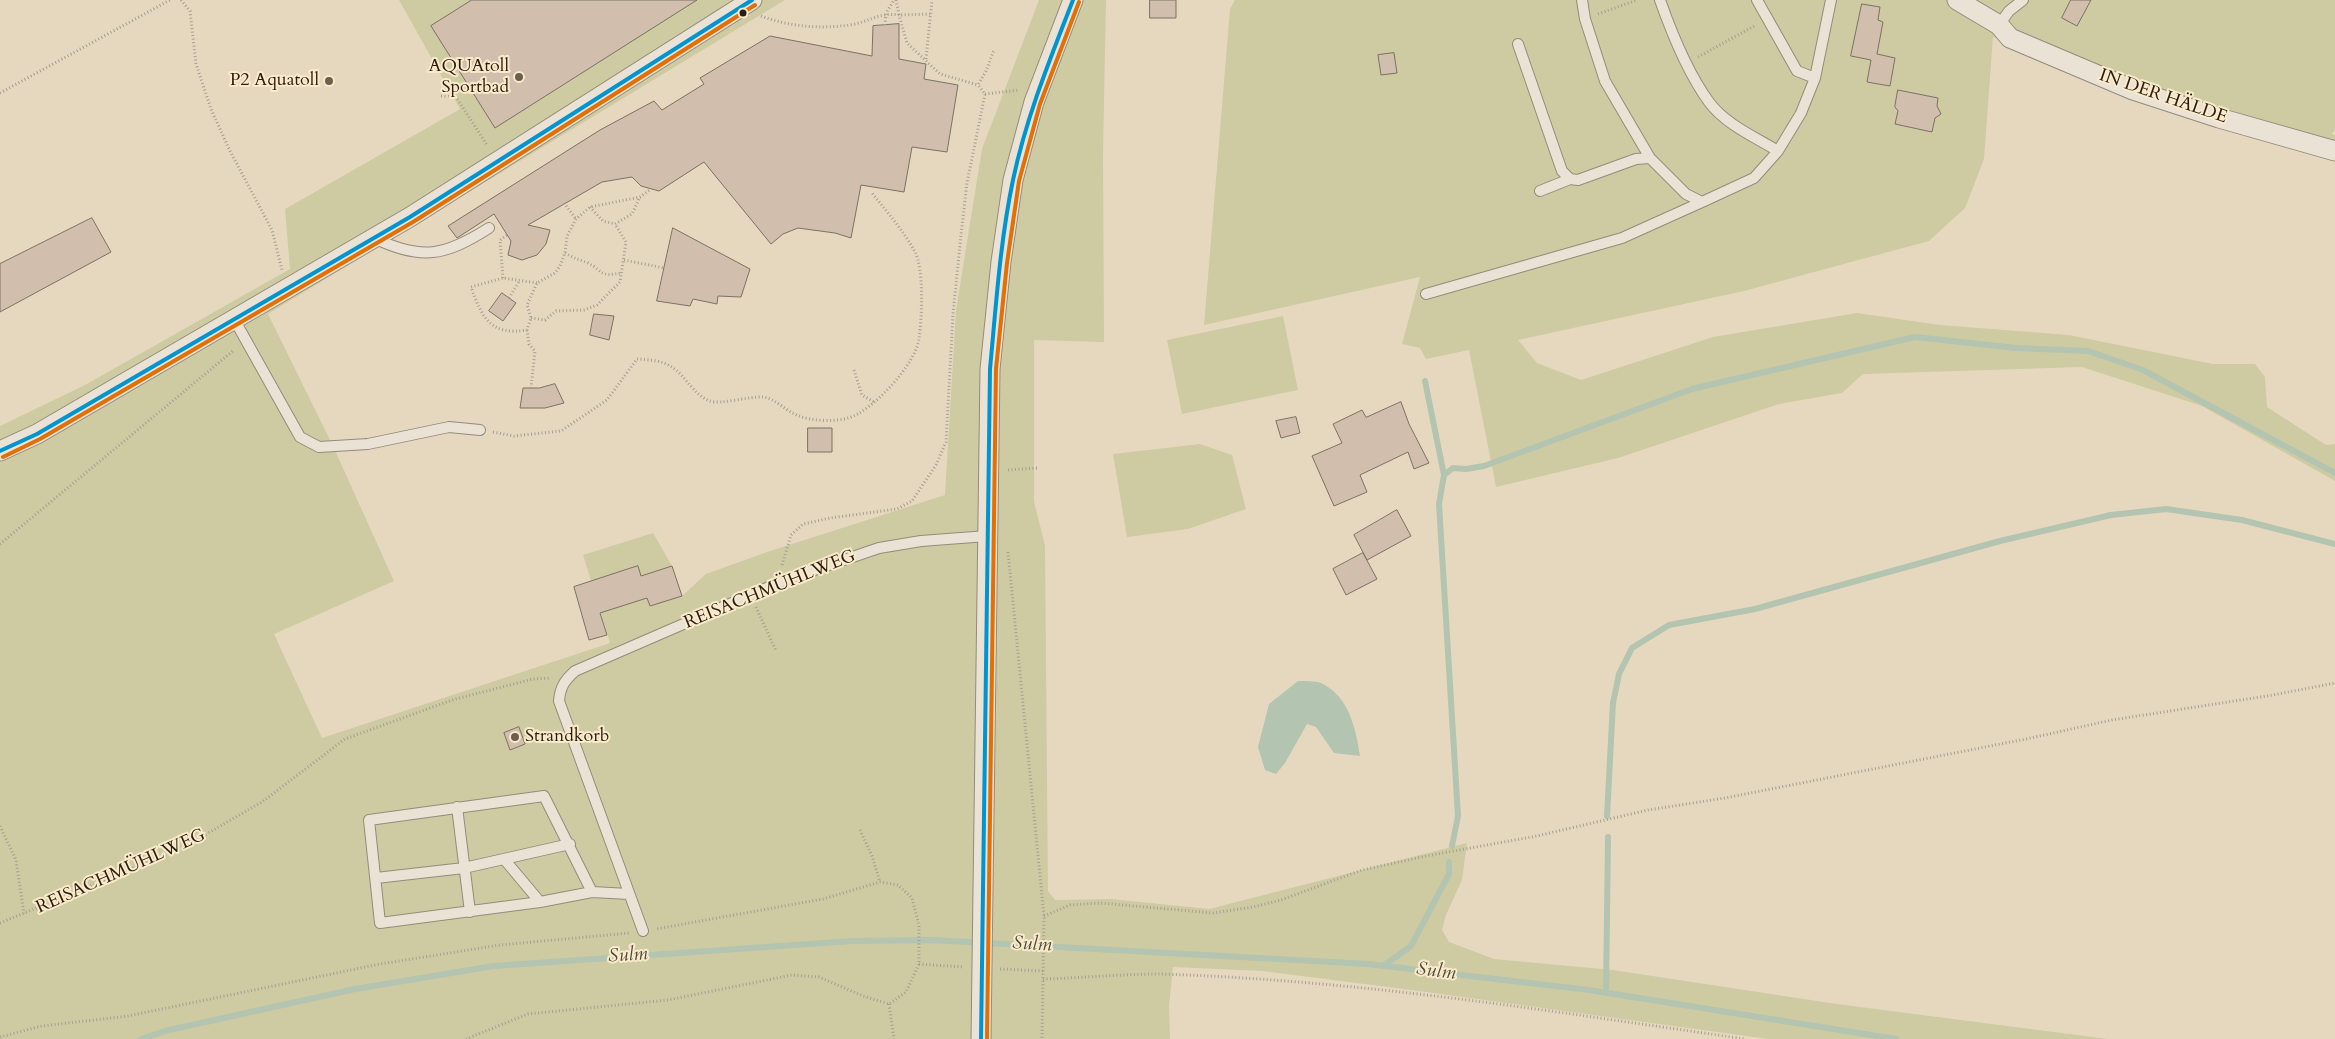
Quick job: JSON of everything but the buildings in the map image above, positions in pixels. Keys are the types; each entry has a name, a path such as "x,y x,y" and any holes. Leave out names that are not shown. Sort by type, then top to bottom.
{"street":[{"path":"981,1039 986,536 990,369 1000,262 1013,180 1039,88 1073,0"},
{"name":"IN DER HÄLDE","path":"1957,0 1999,25 2010,38 2133,90 2219,118 2335,151"},
{"path":"0,451 37,434 374,238 498,162 745,4"}],"lane":[{"path":"1582,0 1585,19 1605,81 1650,158 1686,194 1702,202"},
{"path":"1660,0 1686,63 1709,103 1732,122 1778,151"},
{"path":"1757,0 1797,70 1815,78"},
{"path":"1426,294 1622,238 1754,178 1778,151 1801,113 1815,78 1831,0"},
{"path":"1999,25 2009,11 2023,0"},
{"path":"1518,44 1562,170 1570,179"},
{"path":"1540,191 1570,179 1578,180 1636,159 1650,158"},
{"path":"374,238 396,249 431,254 462,245 488,228"},
{"path":"234,319 300,437 319,447 368,444 449,427 480,430"},
{"name":"REISACHMÜHLWEG","path":"564,681 575,671 785,580 879,548 921,541 986,536"},
{"path":"564,681 559,701 643,931"},
{"path":"592,892 570,844 544,796 369,820 380,923 540,902 592,892 629,894"},
{"path":"457,807 470,912"},
{"path":"376,878 464,868 570,844"},
{"path":"504,859 540,902"}],"path":[{"path":"0,93 170,0"},
{"path":"181,0 190,11 196,64 211,109 230,151 272,230 277,244 279,262 288,287"},
{"path":"885,25 886,13 895,0"},
{"path":"785,580 781,569 791,535 803,524 830,518 897,509 912,501 936,465 946,442 953,314 961,235 967,183 985,94 978,85 940,74 907,44 895,0"},
{"path":"926,60 932,0"},
{"path":"1585,19 1637,0"},
{"path":"745,4 767,18 801,26 852,25 886,13 899,15 932,14"},
{"path":"1686,63 1739,34"},
{"path":"978,85 994,50"},
{"path":"985,94 1039,88"},
{"path":"441,96 456,97 482,138"},
{"path":"531,388 535,351 529,344 527,330 531,318 527,305 537,283 554,273 565,253 567,236 576,219 590,207 640,197 651,189"},
{"path":"480,430 514,436 561,431 607,400 637,359 655,361 670,366 698,393 711,402 764,397 800,417 836,420 857,414 874,402 905,367 919,344 922,317 916,253 872,193"},
{"path":"590,207 603,221 615,224 632,214 640,197"},
{"path":"564,203 576,219"},
{"path":"531,318 545,320 556,311 584,310 597,305 620,282 626,261 626,242 615,224"},
{"path":"503,278 500,240 507,235"},
{"path":"565,253 588,264 598,272 608,275 622,273"},
{"path":"626,261 664,268"},
{"path":"527,330 510,333 499,329 479,309 471,287 503,278 537,283"},
{"path":"509,298 520,280"},
{"path":"0,544 246,340"},
{"path":"854,370 862,395 874,402"},
{"path":"987,471 1037,468"},
{"path":"986,536 995,537 1009,552 1044,916 1042,1039"},
{"path":"751,595 776,651"},
{"name":"REISACHMÜHLWEG","path":"0,923 191,844 262,802 345,739 452,700 515,684 548,678 564,681"},
{"path":"1044,916 1070,904 1100,903 1213,913 1253,908 1281,900 1362,870 1426,856 1538,836 1648,810 1725,798 2026,739 2112,720 2273,695 2335,683"},
{"path":"0,826 16,860 24,914"},
{"path":"860,830 872,856 880,882"},
{"path":"0,1037 42,1026 128,1016 426,957 500,945 643,931 823,900 880,882 898,885 912,898 919,925 919,964 906,992 889,1004"},
{"path":"919,964 1043,971"},
{"path":"1043,979 1158,974 1262,979 1424,994 1745,1039"},
{"path":"466,1039 528,1014 668,1000 792,975 819,977 863,996 889,1004"},
{"path":"889,1004 894,1039"}],"shaded area":[{"path":"399,0 785,0 268,314 333,446 394,581 274,634 322,738 610,643 583,555 653,533 672,566 682,596 706,574 767,552 945,495 956,310 982,149 1039,0 1106,0 1103,153 1104,342 1034,340 1034,501 1045,546 1048,891 1055,900 1111,899 1209,909 1467,843 1462,880 1446,915 1442,930 1449,942 1494,959 1613,970 1837,1004 2108,1039 1768,1039 1262,971 1173,967 1169,1006 1170,1039 0,1039 0,426 85,385 290,269 285,209 460,109"},
{"path":"1235,0 2335,0 2335,129 2332,134 2335,135 2335,162 2157,105 1993,37 1984,159 1965,208 1929,241 1744,291 1518,340 1537,363 1581,380 1713,337 1857,313 1940,325 2069,335 2213,364 2255,364 2265,377 2267,407 2326,445 2335,444 2335,481 2202,406 2082,367 1863,374 1842,393 1779,404 1618,458 1496,487 1469,350 1426,359 1420,348 1402,344 1420,277 1204,325 1230,9"},
{"path":"1283,316 1298,390 1182,414 1167,340"},
{"path":"1200,444 1232,455 1246,509 1188,529 1127,537 1113,454"},
{"path":"1298,681 1321,683 1338,696 1350,714 1360,756 1334,753 1316,727 1307,724 1285,763 1276,774 1265,770 1258,747 1269,704"}],"waterway":[{"path":"1444,475 1453,468 1466,469 1484,466 1692,389 1915,337 2016,348 2088,351 2143,370 2335,473"},
{"path":"1425,381 1444,475 1439,504 1458,816 1452,846"},
{"path":"1607,816 1613,703 1619,674 1632,648 1669,625 1755,609 2000,541 2111,515 2166,509 2242,520 2335,544"},
{"path":"1606,993 1608,837"},
{"path":"1383,966 1411,946 1449,874 1449,862"},
{"name":"Sulm","path":"141,1039 165,1031 355,989 494,966 852,941 932,940 1368,964 1589,990 1896,1039"}],"transit line":[{"path":"0,451 37,434 410,217 752,0"},
{"path":"981,1039 990,369 996,298 1009,203 1018,157 1047,67 1073,0"},
{"path":"987,1039 996,369 1007,263 1019,181 1040,104 1079,2"},
{"path":"3,457 40,439 413,222 755,5"}],"place":[{"name":"AQUAtoll Sportbad","path":"519,77"},
{"name":"P2 Aquatoll","path":"329,81"},
{"name":"Strandkorb","path":"515,737"}]}
